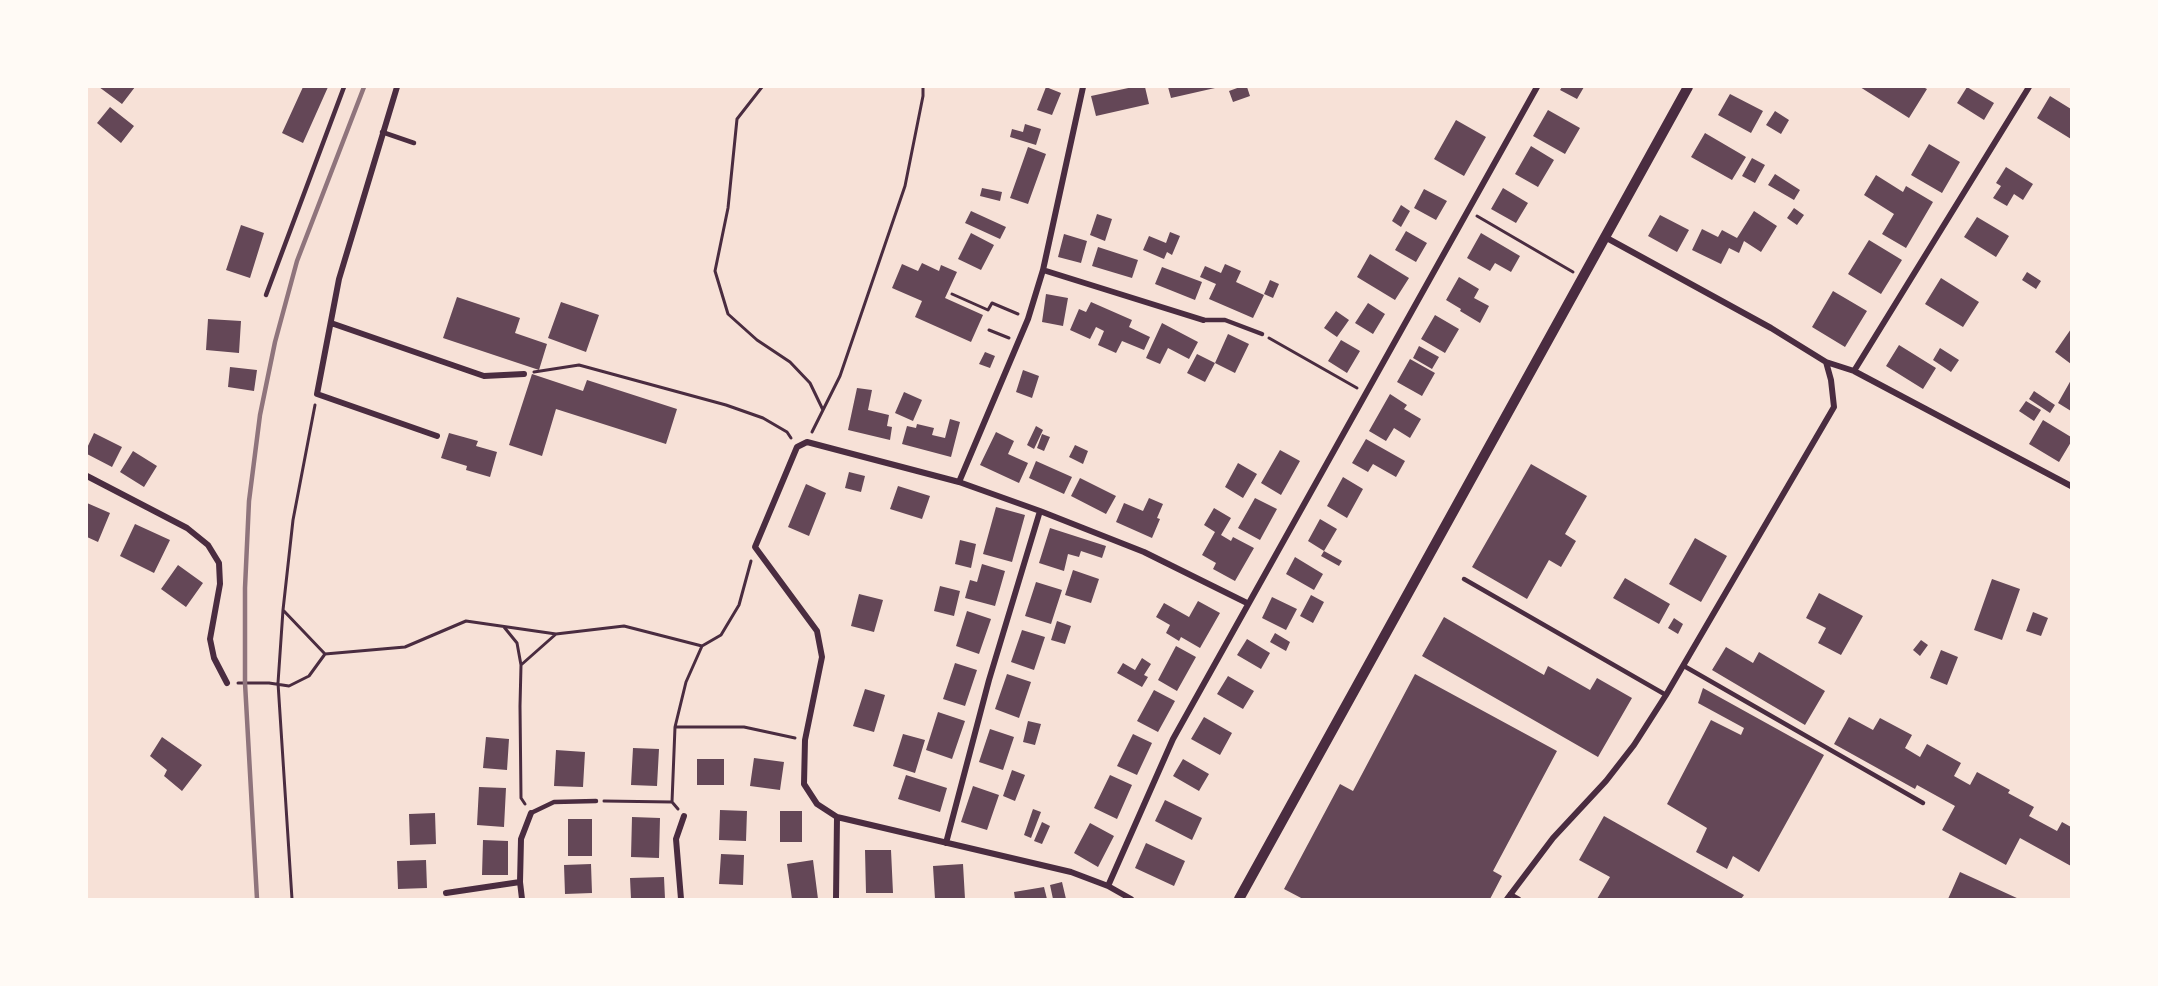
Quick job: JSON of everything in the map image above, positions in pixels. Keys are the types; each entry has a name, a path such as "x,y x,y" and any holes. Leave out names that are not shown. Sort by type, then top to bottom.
{"street":[{"path":"397,87 339,279 317,394 437,436"},
{"path":"959,482 1028,319 1043,270 1083,87"},
{"path":"1108,886 1173,739 1537,87"},
{"path":"1239,899 1688,87"},
{"path":"1854,371 2029,87"},
{"path":"1605,237 1771,328 1826,362 1854,371 2071,486"},
{"path":"1043,270 1203,320"},
{"path":"331,323 484,376 524,374"},
{"path":"1508,896 1553,838 1606,781 1634,745 1684,666 1834,407 1826,362"},
{"path":"1129,898 1108,886 1071,872 837,817 817,804 804,784 805,740 822,657 818,631 755,547 797,447 807,442 959,482 1040,511 1144,552 1247,603"},
{"path":"87,476 187,528 208,545 219,563 220,584 210,639 214,658 227,683"},
{"path":"946,843 989,680 1040,511"},
{"path":"522,899 521,839 531,813"},
{"path":"681,899 676,839 684,816"},
{"path":"836,899 837,817"},
{"path":"446,893 520,882"}],"lane":[{"path":"266,295 344,87"},
{"path":"382,132 414,143"},
{"path":"1203,320 1226,320 1262,334"},
{"path":"1464,579 1666,695"},
{"path":"1684,666 1923,803"},
{"path":"531,813 554,802 596,801"},
{"path":"1508,896 1519,899"}],"path":[{"path":"762,87 737,118 728,208 715,271 729,314 757,340 789,362 810,383 823,410"},
{"path":"807,442 840,376 874,271 905,186 923,87"},
{"path":"1468,211 1583,278"},
{"path":"952,294 988,310 992,303 1028,319"},
{"path":"989,330 1019,343"},
{"path":"1262,334 1366,393"},
{"path":"524,374 579,365 726,405 763,418 787,432 797,447"},
{"path":"292,899 278,683 293,520 317,394"},
{"path":"596,801 672,802 675,727 686,682 702,646 721,634 739,605 755,547"},
{"path":"283,610 325,654"},
{"path":"227,683 278,683 289,686 309,676 325,654 405,647 466,621 556,634 624,626 702,646"},
{"path":"503,627 517,643 521,665 521,798 531,813"},
{"path":"521,665 556,634"},
{"path":"675,727 744,727 805,740"}],"building":[{"path":"99,87 135,87 122,104"},
{"path":"303,87 328,87 303,143 282,133"},
{"path":"1046,87 1061,93 1052,115 1037,110"},
{"path":"1133,87 1145,87 1149,104 1096,116 1091,96"},
{"path":"1168,87 1214,87 1215,88 1171,98"},
{"path":"1247,87 1250,96 1233,102 1229,91"},
{"path":"1562,87 1584,87 1577,99 1560,90"},
{"path":"1860,87 1923,87 1927,89 1909,118"},
{"path":"1967,87 1994,103 1984,120 1957,103"},
{"path":"1730,94 1763,111 1751,133 1718,115"},
{"path":"2050,96 2071,109 2071,139 2037,118"},
{"path":"110,107 134,126 121,143 97,123"},
{"path":"1548,110 1580,128 1565,154 1533,136"},
{"path":"1775,111 1789,120 1781,134 1766,125"},
{"path":"1456,120 1486,137 1464,176 1434,159"},
{"path":"1025,124 1041,129 1036,145 1010,137 1012,129 1023,132"},
{"path":"1705,133 1746,157 1732,180 1691,157"},
{"path":"1929,144 1960,162 1942,193 1911,175"},
{"path":"1531,146 1554,160 1538,187 1515,174"},
{"path":"1028,147 1046,154 1028,204 1010,198"},
{"path":"1752,158 1765,165 1755,183 1742,176"},
{"path":"2006,167 2033,184 2023,200 2014,194 2007,206 1993,198 2001,186 1996,183"},
{"path":"1775,174 1800,190 1794,200 1768,185"},
{"path":"1876,175 1903,192 1906,186 1933,202 1906,248 1882,234 1894,214 1864,195"},
{"path":"982,188 1002,192 1000,201 980,196"},
{"path":"1503,188 1528,203 1516,223 1491,209"},
{"path":"1424,189 1447,201 1436,220 1414,208"},
{"path":"1401,205 1410,211 1401,227 1392,221"},
{"path":"1794,208 1804,215 1797,225 1787,218"},
{"path":"971,211 1006,227 1000,239 965,223"},
{"path":"1754,211 1777,226 1761,252 1744,241 1739,253 1729,248 1721,264 1692,250 1702,229 1718,237 1722,230 1737,238"},
{"path":"1097,214 1112,219 1105,241 1090,235"},
{"path":"1660,215 1689,230 1677,252 1648,236"},
{"path":"1977,217 2009,236 1996,257 1964,237"},
{"path":"241,225 264,233 250,278 226,270"},
{"path":"1406,231 1427,243 1416,262 1395,250"},
{"path":"1170,232 1180,236 1172,255 1167,252 1164,259 1143,250 1149,236 1166,243"},
{"path":"971,233 994,245 981,270 958,259"},
{"path":"1481,233 1520,256 1511,272 1495,263 1490,271 1467,258"},
{"path":"1064,234 1087,241 1081,263 1058,257"},
{"path":"1869,240 1902,260 1881,294 1848,274"},
{"path":"1098,247 1138,260 1132,278 1092,266"},
{"path":"1370,254 1409,278 1395,300 1357,277"},
{"path":"922,263 939,271 941,265 957,272 945,298 983,315 971,342 915,317 922,301 892,288 902,264 918,271"},
{"path":"1225,264 1241,271 1236,282 1264,295 1253,318 1209,299 1216,284 1200,277 1205,266 1221,273"},
{"path":"1162,267 1202,282 1195,300 1155,284"},
{"path":"2027,272 2041,281 2036,289 2022,280"},
{"path":"1459,277 1479,289 1474,298 1489,306 1480,323 1446,300"},
{"path":"1941,278 1979,302 1963,327 1925,304"},
{"path":"1270,280 1279,284 1273,298 1264,294"},
{"path":"1833,291 1867,311 1845,347 1812,327"},
{"path":"1046,294 1068,298 1063,326 1042,322"},
{"path":"457,297 520,318 515,333 547,344 539,370 443,338"},
{"path":"561,302 599,315 586,352 548,338"},
{"path":"1091,302 1132,320 1129,327 1150,337 1144,350 1122,341 1116,353 1098,345 1104,331 1096,327 1090,339 1070,330 1079,309 1086,312"},
{"path":"1368,303 1385,314 1373,334 1355,323"},
{"path":"1336,311 1349,320 1337,337 1324,328"},
{"path":"1435,315 1459,329 1445,353 1421,339"},
{"path":"208,319 241,321 239,353 206,350"},
{"path":"1162,323 1198,342 1189,359 1168,348 1160,364 1146,358"},
{"path":"2071,329 2071,364 2055,352"},
{"path":"1228,334 1249,344 1235,373 1215,363"},
{"path":"1341,340 1360,351 1347,373 1328,361"},
{"path":"1899,345 1936,368 1923,389 1886,366"},
{"path":"1419,346 1439,357 1432,369 1413,358"},
{"path":"1940,348 1959,360 1951,372 1933,360"},
{"path":"985,352 995,356 990,368 979,364"},
{"path":"1197,354 1215,363 1205,382 1187,373"},
{"path":"1410,359 1435,373 1422,396 1397,382"},
{"path":"230,367 257,370 254,391 228,387"},
{"path":"1023,370 1039,376 1032,398 1016,392"},
{"path":"532,374 583,391 587,380 677,409 666,444 556,409 542,456 509,445"},
{"path":"2071,380 2071,411 2058,403"},
{"path":"857,388 872,390 868,410 889,415 887,426 892,427 890,440 848,430"},
{"path":"2034,391 2055,405 2050,413 2029,399"},
{"path":"904,392 922,400 913,421 895,413"},
{"path":"1390,394 1407,405 1404,409 1421,419 1410,438 1394,428 1386,441 1369,431"},
{"path":"2026,401 2041,410 2034,421 2019,411"},
{"path":"950,419 960,422 951,457 902,444 907,426 916,428 917,424 934,428 932,435 945,438"},
{"path":"2043,420 2071,437 2071,442 2059,462 2029,444"},
{"path":"1036,426 1043,430 1034,449 1027,445"},
{"path":"996,432 1014,441 1008,454 1028,463 1019,483 980,465"},
{"path":"94,433 122,447 112,467 87,454 87,448"},
{"path":"449,433 478,441 476,446 497,452 490,477 466,470 467,466 441,458"},
{"path":"1042,434 1050,437 1044,451 1037,448"},
{"path":"1366,439 1405,461 1396,477 1373,464 1368,472 1352,463"},
{"path":"1075,445 1088,451 1083,464 1069,457"},
{"path":"1280,450 1300,461 1281,495 1261,483"},
{"path":"133,451 157,466 144,487 120,472"},
{"path":"1036,461 1072,477 1064,494 1029,478"},
{"path":"1238,463 1257,474 1243,498 1225,487"},
{"path":"1531,464 1587,496 1565,534 1576,541 1561,567 1549,560 1527,599 1472,567"},
{"path":"849,472 865,476 861,492 845,488"},
{"path":"1343,477 1363,489 1347,518 1327,506"},
{"path":"1080,478 1116,496 1106,514 1071,496"},
{"path":"806,484 826,493 809,536 788,527"},
{"path":"898,486 930,496 922,519 890,509"},
{"path":"1149,498 1163,504 1152,538 1116,522 1124,503 1143,511"},
{"path":"1255,498 1277,509 1260,540 1238,528"},
{"path":"87,503 110,513 98,542 87,537"},
{"path":"996,507 1025,515 1012,562 983,554"},
{"path":"1214,508 1231,518 1221,535 1231,541 1233,537 1254,548 1235,581 1213,569 1216,563 1202,555 1215,532 1204,525"},
{"path":"1320,519 1337,529 1324,551 1308,541"},
{"path":"135,524 170,540 154,573 120,556"},
{"path":"1050,528 1106,546 1102,558 1081,551 1079,557 1068,554 1064,571 1039,563"},
{"path":"1695,538 1727,556 1701,602 1669,584"},
{"path":"960,540 976,544 971,568 955,564"},
{"path":"1324,551 1342,561 1339,566 1321,556"},
{"path":"1295,557 1323,574 1314,590 1286,574"},
{"path":"982,564 1005,571 995,606 965,598 970,580 977,582"},
{"path":"178,565 203,583 186,607 161,589"},
{"path":"1073,570 1099,579 1091,603 1065,595"},
{"path":"1625,578 1670,604 1659,624 1613,598"},
{"path":"1992,579 2020,589 2002,640 1974,630"},
{"path":"1036,582 1062,590 1051,624 1025,616"},
{"path":"940,586 960,591 954,616 934,611"},
{"path":"1819,593 1863,616 1841,655 1818,643 1826,628 1806,618"},
{"path":"859,594 883,600 874,632 851,626"},
{"path":"1311,595 1324,602 1313,623 1300,616"},
{"path":"1272,597 1297,609 1286,630 1262,618"},
{"path":"1198,601 1220,613 1200,648 1181,637 1179,641 1166,633 1170,625 1156,617 1164,603 1189,617"},
{"path":"967,611 991,619 979,654 956,646"},
{"path":"2033,612 2048,618 2041,636 2026,631"},
{"path":"1444,617 1544,675 1548,666 1590,690 1597,678 1632,698 1598,757 1422,656"},
{"path":"1674,618 1683,624 1678,634 1668,628"},
{"path":"1057,621 1071,626 1065,644 1051,640"},
{"path":"1022,630 1045,637 1034,670 1011,662"},
{"path":"1275,633 1290,642 1286,651 1270,642"},
{"path":"1247,639 1270,653 1261,669 1237,655"},
{"path":"1921,640 1928,645 1920,656 1913,650"},
{"path":"1176,646 1196,657 1177,691 1158,680"},
{"path":"1726,647 1753,663 1759,652 1825,691 1805,725 1712,670"},
{"path":"1941,650 1958,657 1947,685 1930,678"},
{"path":"1142,658 1151,664 1144,675 1148,677 1142,687 1117,673 1123,663 1135,670"},
{"path":"955,663 977,670 965,706 943,699"},
{"path":"1007,674 1031,682 1019,718 995,709"},
{"path":"1415,674 1557,751 1493,871 1502,876 1490,899 1303,899 1284,889 1340,784 1353,791"},
{"path":"1228,676 1254,691 1243,709 1217,694"},
{"path":"1703,688 1824,755 1759,872 1733,856 1727,869 1696,852 1707,828 1667,804 1711,720 1741,735 1744,728 1698,703"},
{"path":"865,689 885,695 874,732 853,726"},
{"path":"1154,690 1175,701 1158,732 1137,721"},
{"path":"938,712 965,721 952,759 926,750"},
{"path":"1204,717 1232,733 1220,755 1191,739"},
{"path":"1849,717 1873,730 1880,718 1912,735 1905,748 1920,757 1927,744 1961,763 1954,776 1970,785 1977,772 2010,790 2008,793 2034,807 2029,816 2057,831 2062,822 2071,827 2071,866 2020,838 2006,865 1942,830 1955,806 1917,785 1915,789 1834,744"},
{"path":"1028,721 1041,724 1035,745 1023,742"},
{"path":"990,729 1014,737 1003,770 979,762"},
{"path":"903,734 925,740 915,773 893,766"},
{"path":"1133,734 1152,743 1137,775 1117,766"},
{"path":"162,737 202,765 182,791 164,776 167,770 150,756"},
{"path":"486,737 509,739 507,770 483,768"},
{"path":"633,748 659,749 657,786 631,785"},
{"path":"556,750 585,752 583,787 554,786"},
{"path":"754,758 784,762 780,790 750,786"},
{"path":"697,759 724,759 724,785 697,785"},
{"path":"1183,759 1209,774 1199,791 1173,776"},
{"path":"1012,770 1025,775 1015,801 1003,796"},
{"path":"906,775 947,788 940,812 898,799"},
{"path":"1110,775 1132,785 1117,819 1094,808"},
{"path":"973,786 999,795 987,830 961,822"},
{"path":"479,787 506,788 504,827 477,825"},
{"path":"1165,800 1202,818 1192,840 1155,821"},
{"path":"1033,809 1041,812 1031,838 1024,835"},
{"path":"720,810 747,811 746,841 719,840"},
{"path":"780,811 802,811 802,842 780,842"},
{"path":"435,813 436,844 410,845 409,814"},
{"path":"1604,816 1744,895 1741,899 1597,899 1610,877 1579,860"},
{"path":"632,817 660,818 659,858 631,857"},
{"path":"568,819 592,819 592,856 568,856"},
{"path":"1042,822 1050,826 1042,844 1034,841"},
{"path":"1090,823 1114,836 1098,867 1074,853"},
{"path":"483,840 508,841 508,875 482,875"},
{"path":"1146,843 1185,861 1174,886 1135,868"},
{"path":"865,850 891,850 893,893 866,893"},
{"path":"721,854 744,855 743,885 719,884"},
{"path":"426,860 427,888 398,889 397,861"},
{"path":"813,860 818,899 792,899 787,864"},
{"path":"591,864 592,893 565,894 564,865"},
{"path":"963,864 965,899 935,899 933,866"},
{"path":"1960,872 2019,899 1948,899"},
{"path":"664,877 665,899 631,899 630,878"},
{"path":"1062,882 1066,899 1053,899 1050,885"},
{"path":"1044,887 1047,899 1015,899 1014,892"}],"railway":[{"path":"257,899 245,683 245,588 249,501 260,415 275,342 297,261 364,87"}]}
